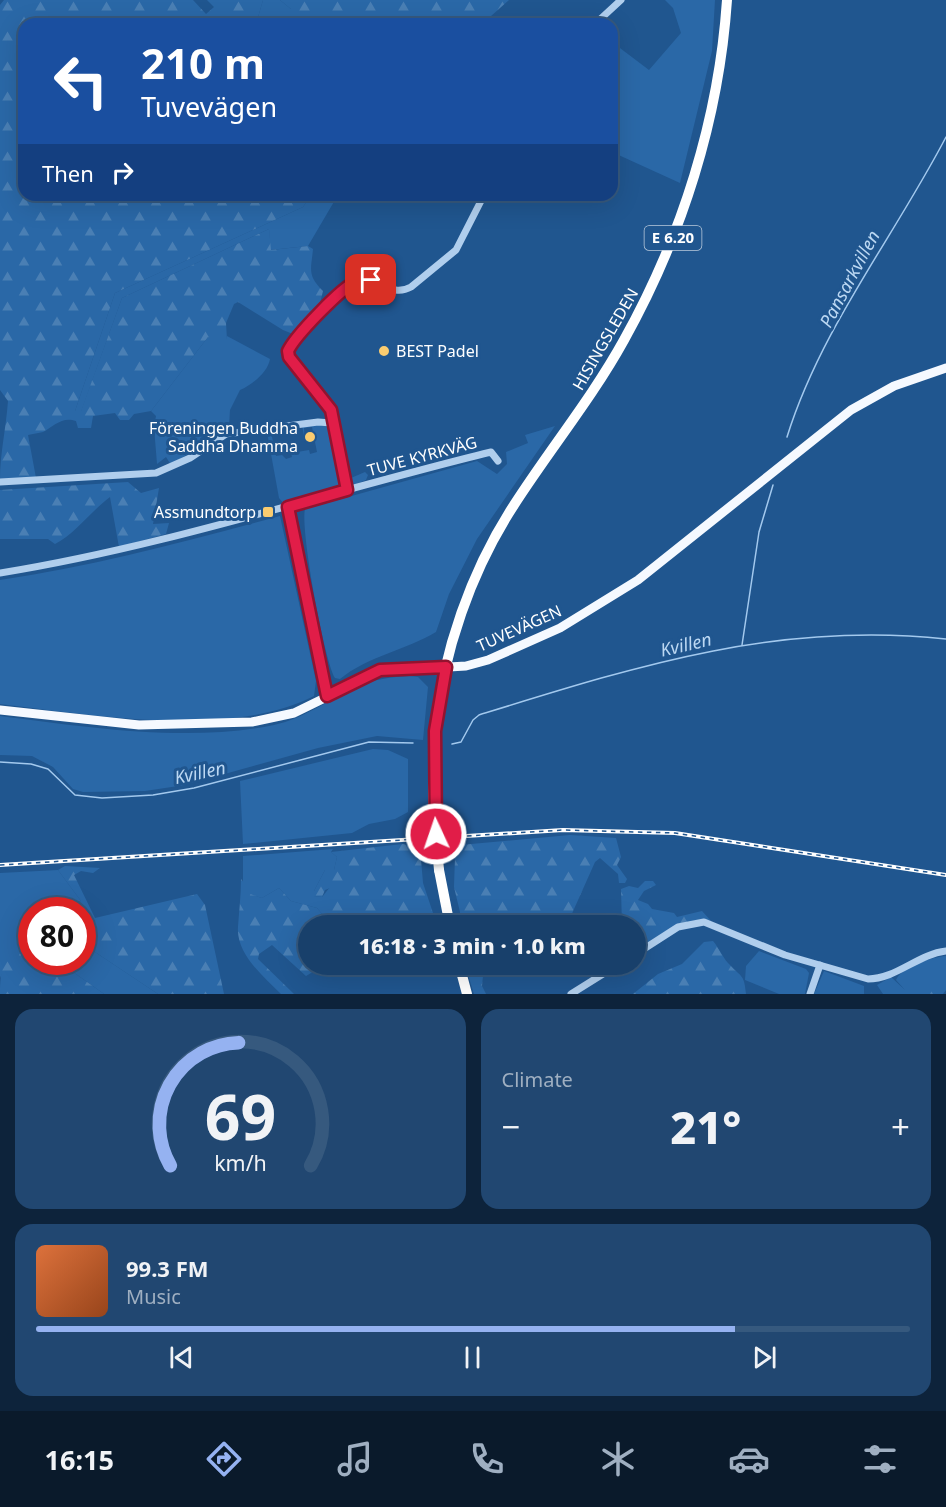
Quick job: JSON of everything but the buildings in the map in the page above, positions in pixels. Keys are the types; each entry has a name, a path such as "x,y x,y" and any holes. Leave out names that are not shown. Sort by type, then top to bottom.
{"highway":[{"name":"HISINGSLEDEN","path":"446,667 465,605 492,543 519,498 605,372 638,314 667,253 694,177 707,131 720,62 728,0"},
{"name":"E 6.20","path":"446,667 435,731 434,816 439,870 448,915"},
{"path":"462,975 467,994"}],"main road":[{"name":"TUVEVÄGEN","path":"0,710 109,723 221,724 276,718 380,670 474,665 511,652 589,612 670,557 843,416 894,386 946,368"}],"street":[{"path":"602,18 621,0"},
{"path":"347,490 326,401 289,357 288,348 326,308 356,282 371,280 390,290 403,292 411,287 456,250 480,201"},
{"path":"0,482 156,473 176,466 221,436 234,432 305,421 332,423"},
{"name":"TUVE KYRKVÄG","path":"0,573 105,555 490,452 498,461"},
{"path":"288,507 327,696"},
{"path":"646,948 678,927 704,922 770,950 857,977 876,979 927,956 946,951"},
{"path":"810,994 820,965"},
{"path":"571,994 601,975"}],"green space":[{"path":"4,0 193,0 206,14 214,7 207,0 263,0 258,18 18,18 18,201 307,201 303,207 115,293 75,411 81,411 122,298 269,229 271,250 308,246 313,249 312,276 323,291 320,303 293,334 238,302 234,304 226,323 227,340 223,344 208,337 151,411 134,414 129,420 120,420 115,413 93,416 91,428 78,428 76,421 66,420 58,422 43,432 28,435 36,478 0,480 8,401 0,390 0,5"},
{"path":"263,0 280,0 291,9 291,18 258,18"},
{"path":"280,0 509,0 489,18 291,18 291,9"},
{"path":"665,0 715,0 712,51 680,183 618,155 618,47 649,70 681,33 673,8"},
{"path":"307,201 334,201 308,246 270,250 269,229 122,298 81,412 75,411 115,293 303,207"},
{"path":"227,336 270,359 269,364 263,373 240,390 230,410 229,427 171,465 166,457 157,464 154,427 156,416 151,411 208,337 227,340"},
{"path":"302,425 326,425 329,429 343,485 342,488 284,504 279,498 267,432 271,432 276,456 282,455 286,459 292,457 291,453 309,450 310,454 317,452 312,427 304,428 305,442"},
{"path":"336,426 341,428 337,430 351,478 365,472 368,475 366,480 354,485 348,484"},
{"path":"555,426 477,539 449,594 436,632 363,664 340,679 335,678 325,646 314,594 306,541 305,509 477,461 497,474 507,464 506,452 528,443 525,435"},
{"path":"128,482 141,493 159,488 153,524 169,523 166,534 119,547 110,497 55,544 48,539 0,539 0,490"},
{"path":"280,516 316,681 314,696 280,709 243,717 202,720 117,718 0,704 0,580 176,544"},
{"path":"410,676 418,677 428,687 423,740 377,736 318,748 185,785 145,791 83,792 73,789 53,767 32,756 0,755 0,716 137,731 207,733 241,730 274,725 296,718 370,682"},
{"path":"373,749 388,750 408,759 408,812 395,819 369,824 352,833 243,844 240,781"},
{"path":"570,835 616,838 621,857 617,865 627,879 625,883 619,883 618,874 600,858 595,862 571,915 460,915 454,887 455,857 449,846"},
{"path":"403,844 420,848 423,883 434,915 331,915 330,888 325,890 322,897 314,896 314,891 325,870 334,870 337,857 331,852"},
{"path":"333,849 331,852 337,857 334,870 325,870 314,891 314,896 322,897 330,887 331,915 323,915 317,908 291,901 279,888 262,898 247,894 243,883 243,856"},
{"path":"65,866 100,868 93,873 81,871 74,875 85,897 78,897 58,870"},
{"path":"58,870 78,897 18,897 18,940 0,978 0,873"},
{"path":"241,879 249,893 262,898 279,888 291,901 317,908 323,915 298,915 298,969 272,945 259,954 258,959 294,994 281,994 246,956 239,937"},
{"path":"645,881 653,881 656,885 644,891 638,900 648,904 652,909 674,913 677,917 702,911 711,921 692,921 682,924 646,943 646,915 622,915 621,889 629,886 638,888"},
{"path":"197,894 205,905 224,994 158,994 96,953 96,918"},
{"path":"18,937 18,975 77,975 104,994 0,994 4,961"},
{"path":"713,941 728,963 742,977 746,994 633,994 658,974 682,964 704,942"},
{"path":"759,951 806,969 809,973 805,994 779,994 745,980 746,966"},
{"path":"96,953 158,994 104,994 77,975 96,975"},
{"path":"946,956 946,990 943,994 883,994 877,985 891,977 905,990 896,980 904,970 926,960"},
{"path":"942,969 946,973 946,979 933,994 925,994 922,986"},
{"path":"824,971 864,986 864,994 814,994"},
{"path":"468,975 483,975 482,986 486,994 474,994"}],"waterway":[{"name":"Pansarkvillen","path":"787,437 801,397 819,358 946,137"},
{"name":"Pansarkvillen","path":"742,645 759,532 773,485"},
{"name":"Kvillen","path":"452,744 461,742 473,720 479,715 595,680 708,652 766,642 824,636 884,635 946,639"},
{"name":"Kvillen","path":"0,762 31,764 48,769 75,795 102,798 153,795 194,788 369,742 413,743"}],"railway":[{"path":"0,865 563,830 675,833 946,875"}],"place":[{"name":"BEST Padel","path":"384,351"},
{"name":"Föreningen Buddha Saddha Dhamma","path":"310,437"},
{"name":"Assmundtorp","path":"268,512"}],"route":[{"path":"371,280 356,282 345,290 302,332 287,353 331,410 347,490 288,507 327,696 380,670 446,667 435,731 433,774 436,834"}]}
